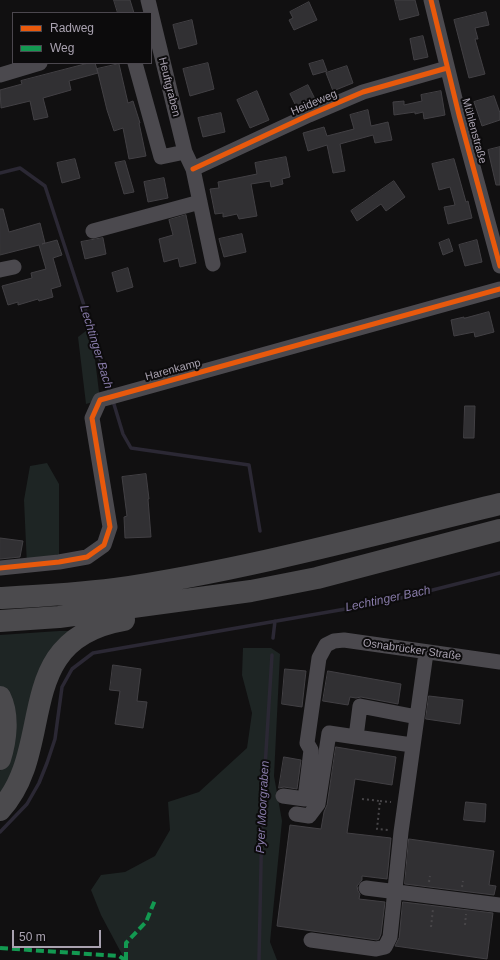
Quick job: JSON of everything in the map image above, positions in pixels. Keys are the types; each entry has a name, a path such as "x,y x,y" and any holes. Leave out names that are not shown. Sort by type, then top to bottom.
{"highway":[{"path":"0,598 71,594 115,589 191,576 265,562 500,504"},
{"path":"0,621 59,617 251,591 317,578 500,530"},
{"path":"0,810 16,785 26,762 40,699 47,678 56,659 69,644 85,632 101,625 235,601 251,591"},
{"path":"0,697 5,722 4,746 0,759"}],"street":[{"name":"Heuftgraben","path":"148,0 150,12"},
{"name":"Mühlenstraße","path":"431,0 447,68 500,266"},
{"name":"Heuftgraben","path":"153,28 185,152 193,169 213,264"},
{"path":"0,75 37,64"},
{"path":"135,64 161,157 185,152"},
{"name":"Heideweg","path":"193,169 295,121 363,92 447,68"},
{"path":"93,231 200,202"},
{"name":"Harenkamp","path":"0,568 59,562 87,557 104,545 110,527 92,418 100,400 500,289"},
{"name":"Osnabrücker Straße","path":"283,796 305,799 311,750 307,743 309,728 319,658 326,645 334,641 344,640 500,662"},
{"path":"311,940 376,948 385,947 390,938 401,832 426,652"},
{"path":"356,737 360,706 417,717"},
{"path":"296,814 309,816 318,804 329,733 412,745"},
{"path":"366,888 500,905"}],"path":[{"path":"362,799 396,803"},
{"path":"380,801 377,829 401,832"},
{"path":"431,928 434,896"}],"shaded area":[{"path":"91,327 100,400 86,404 78,337"},
{"path":"47,463 59,484 59,562 27,566 24,500 30,466"},
{"path":"76,631 17,766 0,794 0,771 5,760 0,687 0,635"},
{"path":"243,648 271,648 280,654 274,776 282,821 270,942 277,960 125,960 101,915 91,890 101,875 125,872 155,856 170,830 168,802 199,792 247,748 252,713 242,675"}],"building":[{"path":"114,0 130,0 134,12 118,12"},
{"path":"395,0 415,0 419,15 400,20"},
{"path":"309,2 317,20 294,30 289,20 293,18 290,12"},
{"path":"486,12 489,25 475,28 478,39 475,39 485,74 469,78 454,20"},
{"path":"192,20 197,44 179,49 173,25"},
{"path":"423,36 428,57 414,60 410,39"},
{"path":"323,60 327,71 313,75 309,64"},
{"path":"208,63 214,89 190,96 183,69"},
{"path":"85,64 95,64 98,73 69,81 71,90 43,98 48,117 34,120 30,101 1,108 0,90 22,84 21,81"},
{"path":"119,64 128,103 133,101 140,123 146,156 129,159 123,128 114,131 107,110 97,69"},
{"path":"347,66 353,83 333,91 326,73"},
{"path":"308,85 315,99 297,108 290,94"},
{"path":"257,91 269,120 250,128 237,100"},
{"path":"441,91 445,115 424,119 423,112 394,115 393,102 404,101 404,105 422,101 421,95"},
{"path":"494,96 500,113 500,120 482,126 474,102"},
{"path":"368,110 371,126 388,122 392,140 375,143 373,135 340,144 345,171 333,173 327,145 308,151 303,133 324,127 327,136 354,129 350,115"},
{"path":"221,113 225,132 203,137 198,118"},
{"path":"500,147 500,185 496,185 488,150"},
{"path":"286,157 290,177 282,179 283,184 271,187 270,181 251,184 257,216 239,219 237,214 223,217 223,213 215,214 210,189 219,188 218,182 257,174 255,163"},
{"path":"75,159 80,178 62,183 57,163"},
{"path":"454,159 472,218 448,224 444,207 455,205 450,187 439,190 432,164"},
{"path":"125,161 134,192 124,194 115,163"},
{"path":"164,178 168,198 148,202 144,182"},
{"path":"394,181 405,197 386,211 381,204 357,221 351,211"},
{"path":"0,209 3,209 9,232 40,223 45,243 42,244 57,240 62,255 53,258 61,286 51,289 53,297 39,301 38,299 18,305 18,302 8,305 2,286 32,278 31,273 46,269 39,245 0,255"},
{"path":"186,215 196,263 180,267 178,258 164,262 159,239 173,235 169,220"},
{"path":"242,234 246,252 224,257 219,239"},
{"path":"103,238 106,254 85,259 81,242"},
{"path":"449,239 453,251 443,255 439,243"},
{"path":"477,240 482,262 465,266 459,245"},
{"path":"128,268 133,287 117,292 112,273"},
{"path":"489,312 494,332 475,337 474,332 454,336 451,320"},
{"path":"465,406 475,406 474,438 464,438"},
{"path":"146,474 151,537 125,538 124,517 127,516 122,477"},
{"path":"0,538 23,541 20,557 0,559"},
{"path":"113,665 141,669 137,701 147,702 143,728 115,724 120,691 110,690"},
{"path":"285,669 306,671 302,707 282,704"},
{"path":"328,671 401,684 398,704 361,697 350,697 348,705 323,701"},
{"path":"429,696 463,700 460,724 426,719"},
{"path":"336,747 396,757 392,785 355,779 347,833 391,838 387,879 362,876 362,880 357,886 360,894 359,899 385,902 381,934 377,940 277,926 290,825 321,829 324,812 327,805"},
{"path":"284,757 301,760 297,789 284,787 279,788"},
{"path":"466,802 486,804 485,822 464,820"},
{"path":"409,839 494,851 489,885 496,886 494,895 405,884"},
{"path":"403,902 493,913 487,959 395,946 399,938"}],"waterway":[{"name":"Lechtinger Bach","path":"0,173 20,168 45,186 91,327 110,393"},
{"name":"Lechtinger Bach","path":"113,401 123,434 131,448 249,465 260,531"},
{"path":"0,832 27,804 39,783 55,739 62,687 72,669 93,653 357,607 397,599 500,573"},
{"name":"Pyer Moorgraben","path":"273,638 275,621"},
{"name":"Pyer Moorgraben","path":"259,960 262,816 272,655"}],"marked path":[{"path":"126,960 126,943 146,922 155,900"},
{"path":"0,948 119,956 125,960"}],"cycle path":[{"path":"431,0 459,115 500,266"},
{"path":"193,169 309,115 363,92 447,68"},
{"path":"0,568 59,562 87,557 104,545 110,527 92,418 100,400 500,289"}]}
